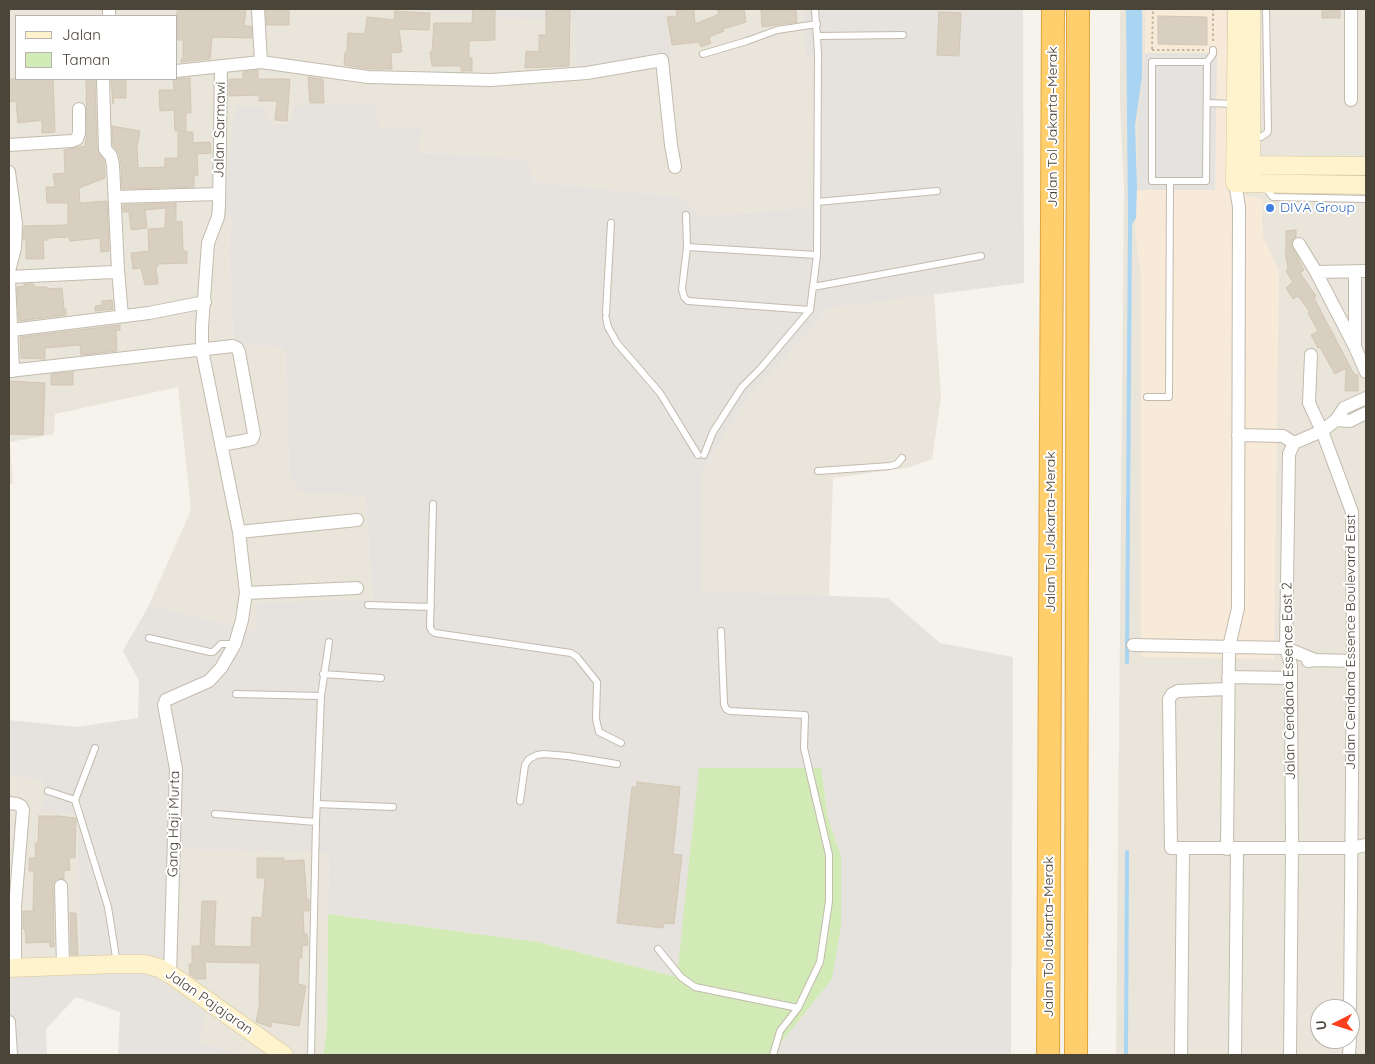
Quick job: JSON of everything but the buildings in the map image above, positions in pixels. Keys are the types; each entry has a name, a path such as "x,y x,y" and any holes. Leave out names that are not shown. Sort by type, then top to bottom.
{"highway":[{"name":"Jalan Tol Jakarta–Merak","path":"1048,1055 1053,9"},
{"name":"Jalan Tol Jakarta–Merak","path":"1076,1055 1078,9"}],"street":[{"path":"258,9 261,62"},
{"path":"1235,1055 1228,683 1229,647 1238,608 1238,207 1249,183 1243,165 1236,104 1237,9"},
{"path":"1243,165 1250,137 1251,9"},
{"path":"1351,100 1352,9"},
{"path":"178,71 261,62 368,78 491,80 586,73 662,60 675,167"},
{"name":"Jalan Sarmawi","path":"205,302 208,243 218,217 221,67"},
{"path":"103,80 104,149 112,159 122,316"},
{"path":"9,145 72,141 77,139 79,133 79,109"},
{"path":"1243,165 1366,166"},
{"path":"9,172 16,223 15,248 9,271"},
{"path":"1249,183 1366,185"},
{"path":"115,197 219,194"},
{"path":"1299,244 1316,272 1366,372"},
{"path":"118,270 114,272 9,278 12,330 11,371 233,346 239,352 254,434 248,440 221,445"},
{"path":"1316,272 1361,276 1355,347"},
{"path":"12,330 149,313 205,302"},
{"name":"Gang Haji Murta","path":"170,974 176,769 164,705 166,700 209,681 221,668 235,644 242,620 246,593 239,532 202,350 205,302"},
{"name":"Jalan Cendana Essence Boulevard East","path":"1310,355 1309,403 1322,431 1352,512 1353,661 1350,999"},
{"path":"1238,435 1283,436 1294,443 1322,431 1336,420 1344,408 1366,398"},
{"path":"1336,420 1350,421 1366,414"},
{"name":"Jalan Cendana Essence East 2","path":"1290,1055 1291,671 1286,648 1289,454 1294,443"},
{"path":"239,532 357,520"},
{"path":"246,593 357,588"},
{"path":"1133,645 1286,648 1315,660 1353,661"},
{"path":"1315,660 1291,671 1178,691 1172,694 1169,700 1171,848 1351,848 1366,845"},
{"path":"9,803 21,806 23,810 12,967"},
{"path":"1351,848 1366,851"},
{"path":"1181,1055 1183,849"},
{"path":"61,886 63,966"},
{"name":"Jalan Pajajaran","path":"12,967 145,964 159,968 284,1055"},
{"path":"9,1022 11,1055"}],"lane":[{"path":"611,223 606,316 608,327 617,343 660,393 701,455 713,432 742,387 761,368 810,310 817,255 818,36 815,9"},
{"path":"1250,137 1261,138 1268,130 1266,9"},
{"path":"703,54 777,30 817,24"},
{"path":"818,36 903,35"},
{"path":"1207,62 1152,62 1152,181 1206,181 1207,62 1213,54 1213,50"},
{"path":"1207,103 1236,104"},
{"path":"1147,397 1169,397 1170,182"},
{"path":"1249,183 1273,197 1366,199"},
{"path":"817,202 937,191"},
{"path":"686,214 687,247 682,289 688,301 810,310"},
{"path":"687,247 817,255"},
{"path":"813,287 981,256"},
{"path":"818,472 890,466 897,464 902,458"},
{"path":"433,504 430,627 435,633 574,655 596,678 596,719 599,732 621,743"},
{"path":"368,605 431,607"},
{"path":"721,631 724,704 726,709 730,711 805,715 804,748 829,855 829,902 820,962 798,1008 780,1030 773,1055"},
{"path":"149,638 210,652 221,644 235,644"},
{"path":"311,1055 321,696 329,642"},
{"path":"323,674 381,678"},
{"path":"236,694 321,696"},
{"path":"95,748 75,800 108,907 117,964"},
{"path":"520,801 525,765 529,759 536,756 544,754 568,756 617,764"},
{"path":"48,791 75,800"},
{"path":"317,804 393,807"},
{"path":"215,814 316,822"},
{"path":"658,949 681,977 695,987 798,1008"}],"path":[{"path":"1152,62 1153,9"},
{"path":"1152,50 1213,50 1213,9"}],"shaded area":[{"path":"9,9 391,9 577,23 577,76 672,59 665,9 802,9 805,56 820,56 812,208 700,216 682,197 531,181 528,159 419,152 379,127 293,106 291,124 270,123 231,217 229,253 233,333 237,344 285,348 289,472 365,494 373,601 257,603 258,631 149,605 191,510 178,387 55,414 54,434 10,442 13,484 9,484"},
{"path":"391,9 665,9 672,59 577,76 577,23"},
{"path":"802,9 1023,9 1024,283 828,308 786,358 750,394 702,472 702,591 888,598 940,643 1013,657 1011,1055 778,1055 780,1044 832,979 841,856 828,818 821,768 677,977 538,942 328,914 329,853 173,849 176,921 161,982 205,1012 200,1043 250,1055 118,1055 120,1012 76,997 46,1029 47,1055 9,1055 9,929 10,963 80,961 77,814 41,813 45,781 9,775 9,720 76,727 138,718 139,681 123,651 149,605 257,631 257,603 373,600 365,495 299,492 289,472 285,348 237,344 233,333 229,253 231,217 224,211 235,106 261,106 270,123 291,124 293,106 374,103 379,127 421,127 419,152 529,159 531,181 682,197 700,216 811,208 820,56 805,56"},
{"path":"1120,9 1366,9 1366,1055 1116,1055 1124,190 1120,105"},
{"path":"1145,9 1226,9 1227,191 1264,200 1262,216 1263,236 1279,271 1274,659 1141,657 1141,278 1135,231 1138,117 1145,53"},
{"path":"1145,53 1217,53 1215,190 1137,190 1138,117"},
{"path":"934,294 941,397 932,459 907,468 833,478 829,596 702,591 702,472 750,394 786,358 828,308"},
{"path":"9,775 45,781 77,814 80,961 9,963"},
{"path":"173,849 329,853 327,1030 323,1055 250,1055 200,1043 161,982 176,921"}],"green space":[{"path":"699,768 821,768 828,818 841,856 841,925 832,979 780,1044 778,1055 323,1055 327,1030 328,914 538,942 677,977"}],"water":[{"path":"1126,9 1142,9 1142,77 1135,125 1136,218 1132,224 1129,224 1128,219"}],"waterway":[{"path":"1127,662 1130,221"},
{"path":"1126,1055 1127,852"}],"place":[{"name":"DIVA Group","path":"1270,208"}]}
